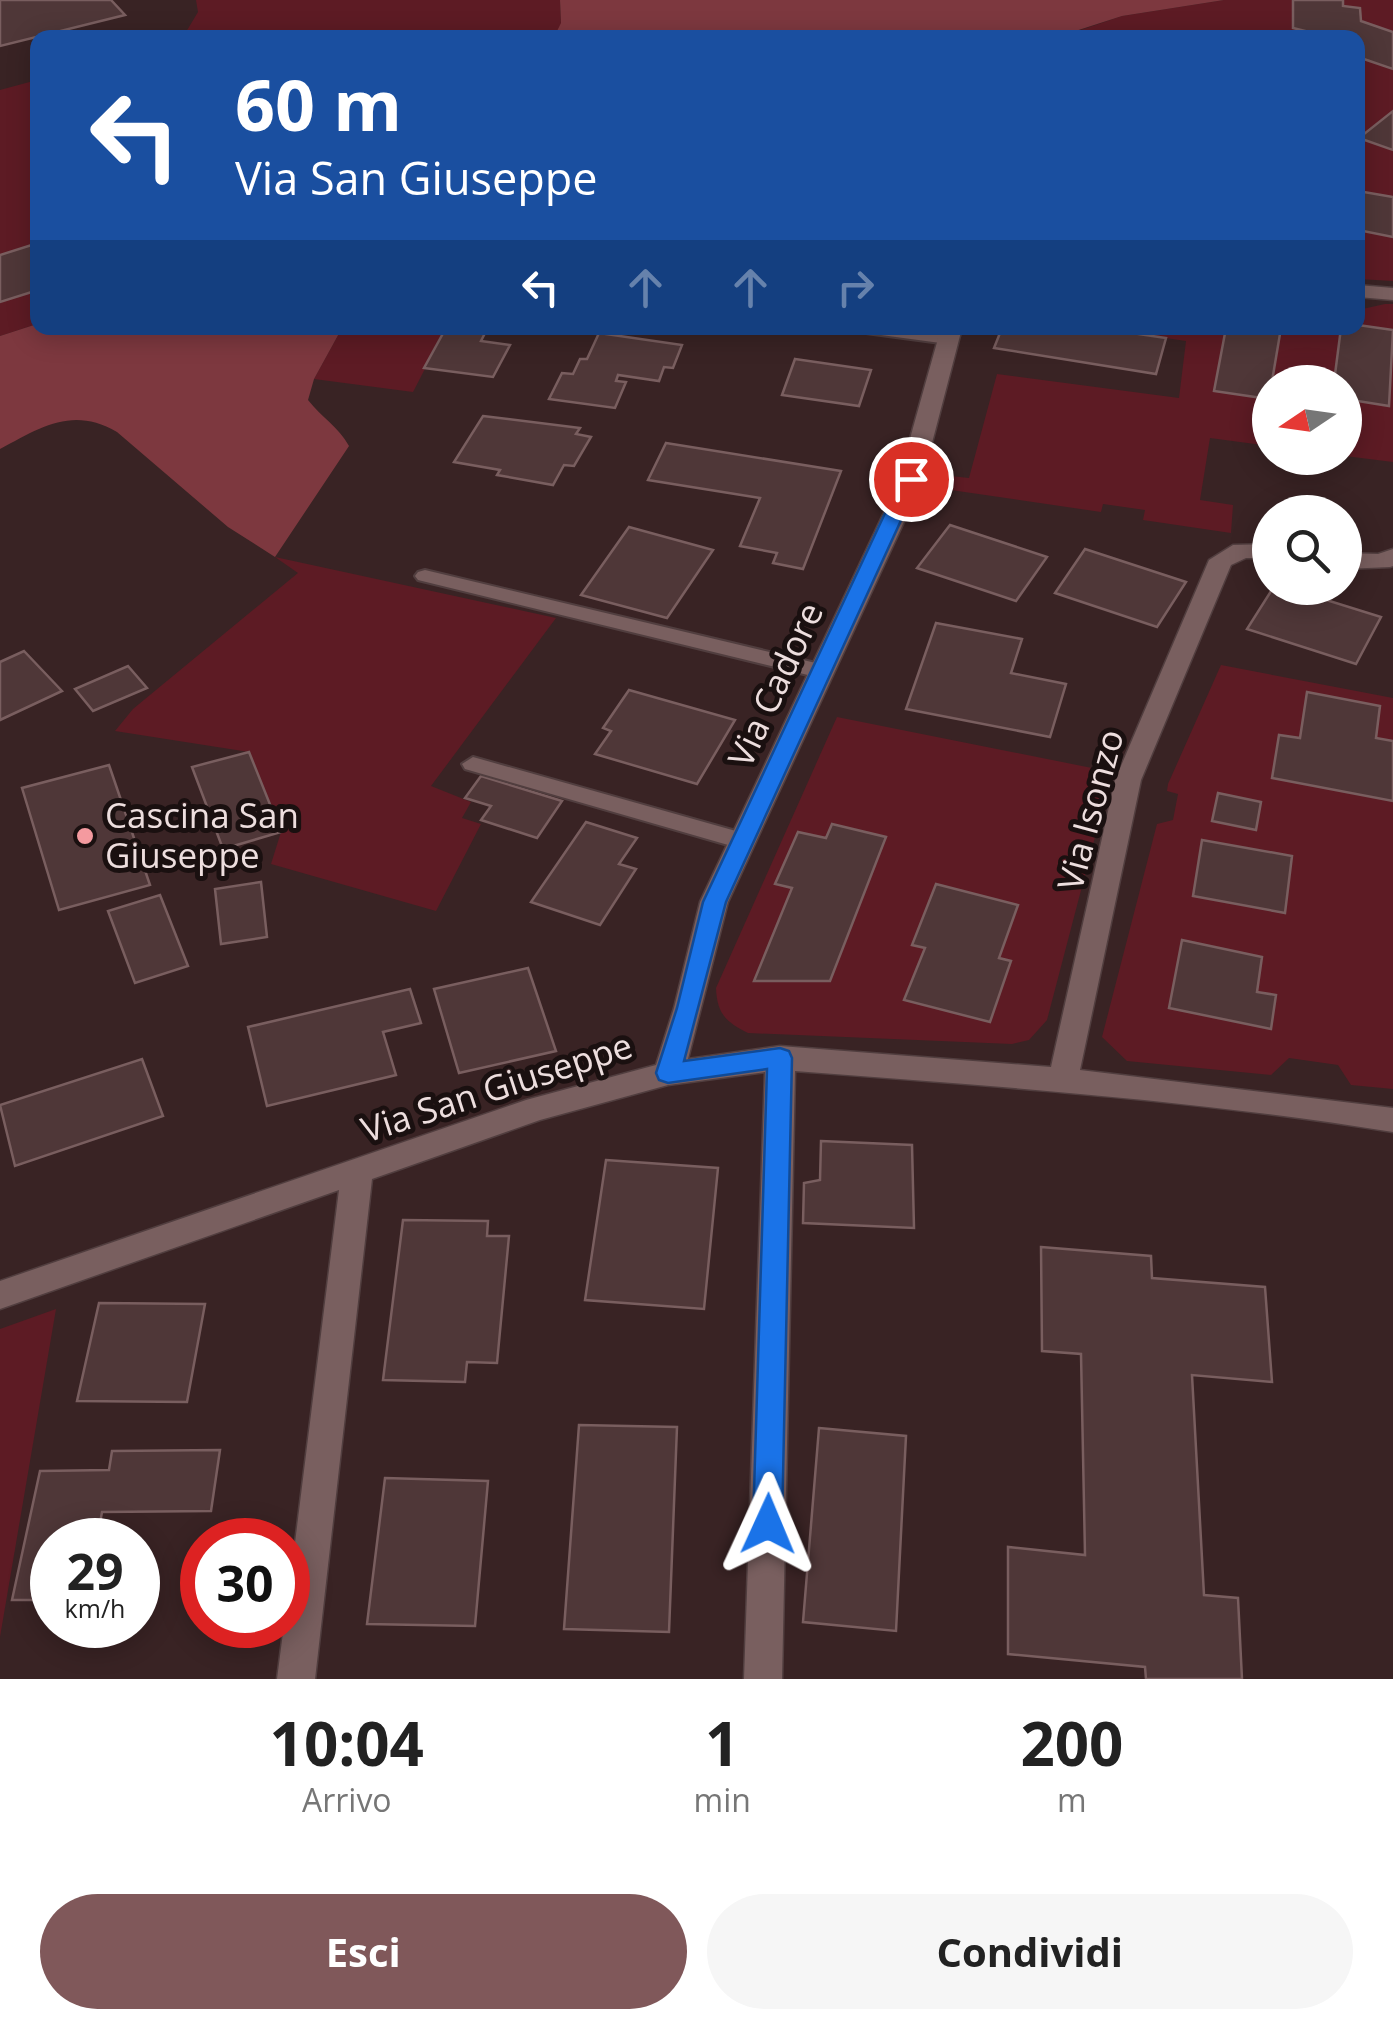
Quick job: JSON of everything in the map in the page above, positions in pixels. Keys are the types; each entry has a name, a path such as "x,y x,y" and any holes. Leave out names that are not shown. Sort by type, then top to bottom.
{"street":[{"path":"1365,292 1393,294"},
{"name":"Via Cadore","path":"668,1073 689,1008 714,902 909,485 949,335"},
{"name":"Via Isonzo","path":"1063,1080 1128,780 1220,560 1242,550 1252,550"},
{"path":"1362,562 1381,562 1393,557"},
{"path":"763,1679 780,1058"},
{"name":"Via San Giuseppe","path":"0,1294 537,1109 668,1073 780,1058 1063,1080 1312,1106 1393,1120"},
{"path":"296,1679 357,1171"}],"lane":[{"path":"425,576 820,672"},
{"path":"473,764 742,841"}],"shaded area":[{"path":"196,0 560,0 561,24 558,30 187,30 198,12"},
{"path":"560,0 1224,0 1122,16 1079,30 558,30"},
{"path":"1224,0 1393,0 1393,281 1365,279 1365,30 1081,30 1122,16"},
{"path":"30,82 30,326 0,336 0,90"},
{"path":"1393,304 1393,462 1362,458 1362,365 1252,365 1252,444 1210,438 1200,500 1233,505 1231,533 1143,520 1145,510 1103,504 1101,512 937,488 941,475 969,478 997,374 1179,398 1186,341 1145,335 1365,335 1365,308"},
{"path":"30,326 30,335 338,335 314,379 308,400 349,446 275,557 228,527 117,432 101,424 57,422 0,449 0,336"},
{"path":"338,335 442,335 413,392 314,379"},
{"path":"275,557 556,618 431,786 471,802 462,818 481,824 436,911 271,864 281,832 249,752 115,731 133,709 298,573"},
{"path":"1221,665 1393,698 1393,1089 1351,1085 1338,1065 1289,1058 1271,1075 1127,1061 1102,1037 1157,824 1173,820 1178,794 1167,791 1168,784"},
{"path":"837,717 1112,772 1047,1020 1029,1040 1012,1044 748,1033 728,1021 721,1011 716,988"},
{"path":"56,1309 0,1637 0,1329"}],"building":[{"path":"0,0 111,0 125,15 65,30 30,30 30,39 0,46"},
{"path":"1293,0 1343,0 1343,6 1360,8 1361,21 1393,32 1393,69 1365,59 1365,30 1293,28"},
{"path":"1393,111 1393,150 1365,140 1365,133"},
{"path":"1365,192 1393,197 1393,237 1365,231"},
{"path":"30,246 30,293 0,302 0,255"},
{"path":"1365,326 1393,330 1389,406 1362,402 1362,365 1336,365 1340,335 1365,335"},
{"path":"442,335 484,335 481,341 510,345 493,377 424,368"},
{"path":"598,335 682,345 673,368 664,367 659,381 618,375 616,381 626,382 615,408 549,399 562,373 573,374 580,359 587,359"},
{"path":"999,335 1166,338 1156,374 994,348"},
{"path":"1225,335 1280,335 1275,365 1252,365 1252,397 1214,391"},
{"path":"795,359 871,370 859,406 782,395"},
{"path":"483,416 580,428 576,434 591,437 574,466 564,465 553,485 497,475 500,470 454,462"},
{"path":"666,443 841,471 803,569 773,563 777,553 740,546 760,498 648,480"},
{"path":"950,525 1047,557 1016,601 917,568"},
{"path":"629,527 713,550 667,618 581,595"},
{"path":"1085,549 1186,582 1157,627 1055,593"},
{"path":"1262,605 1343,605 1381,617 1356,664 1247,629"},
{"path":"936,623 1022,639 1011,673 1066,684 1050,737 906,709"},
{"path":"24,651 62,691 0,720 0,662"},
{"path":"128,666 147,688 93,711 75,689"},
{"path":"629,690 735,720 697,784 595,754 611,731 603,728"},
{"path":"1307,692 1380,706 1376,738 1393,741 1393,801 1272,778 1279,735 1300,738"},
{"path":"249,752 281,832 223,849 192,767"},
{"name":"Cascina San Giuseppe","path":"109,765 150,885 59,910 22,788"},
{"path":"481,776 562,801 537,838 481,820 491,806 465,798"},
{"path":"1218,793 1261,802 1256,830 1212,821"},
{"path":"586,822 637,838 619,864 636,869 600,925 531,902"},
{"path":"832,824 886,837 830,981 754,981 792,888 775,884 798,832 826,838"},
{"path":"1202,840 1292,856 1285,913 1193,896"},
{"path":"261,882 267,937 221,944 215,889"},
{"path":"936,884 1018,905 999,958 1011,961 990,1022 904,1000 925,948 912,945"},
{"path":"160,895 188,966 135,983 108,911"},
{"path":"1182,940 1262,957 1257,992 1276,995 1271,1029 1169,1008"},
{"path":"528,968 556,1051 459,1073 434,989"},
{"path":"410,989 421,1023 383,1032 396,1075 267,1106 248,1027"},
{"path":"142,1059 163,1116 15,1166 0,1105"},
{"path":"821,1141 912,1145 914,1228 803,1223 804,1183 820,1180"},
{"path":"606,1160 718,1168 704,1309 585,1300"},
{"path":"403,1220 488,1221 487,1236 509,1236 497,1363 467,1362 465,1382 383,1380"},
{"path":"1041,1247 1151,1256 1152,1278 1265,1287 1272,1382 1192,1375 1204,1595 1238,1598 1242,1679 1146,1679 1145,1667 1008,1654 1008,1547 1085,1555 1081,1354 1042,1351"},
{"path":"99,1303 205,1304 187,1402 77,1401"},
{"path":"579,1425 677,1427 669,1632 564,1629"},
{"path":"819,1428 906,1436 896,1631 803,1622"},
{"path":"220,1450 211,1511 102,1512 101,1518 30,1518 30,1600 12,1600 40,1471 109,1470 112,1451"},
{"path":"385,1478 488,1481 475,1626 367,1624"}],"place":[{"name":"Cascina San Giuseppe","path":"85,836"}],"route":[{"path":"768,1524 780,1058 668,1073 689,1008 714,902 911,479"}]}
